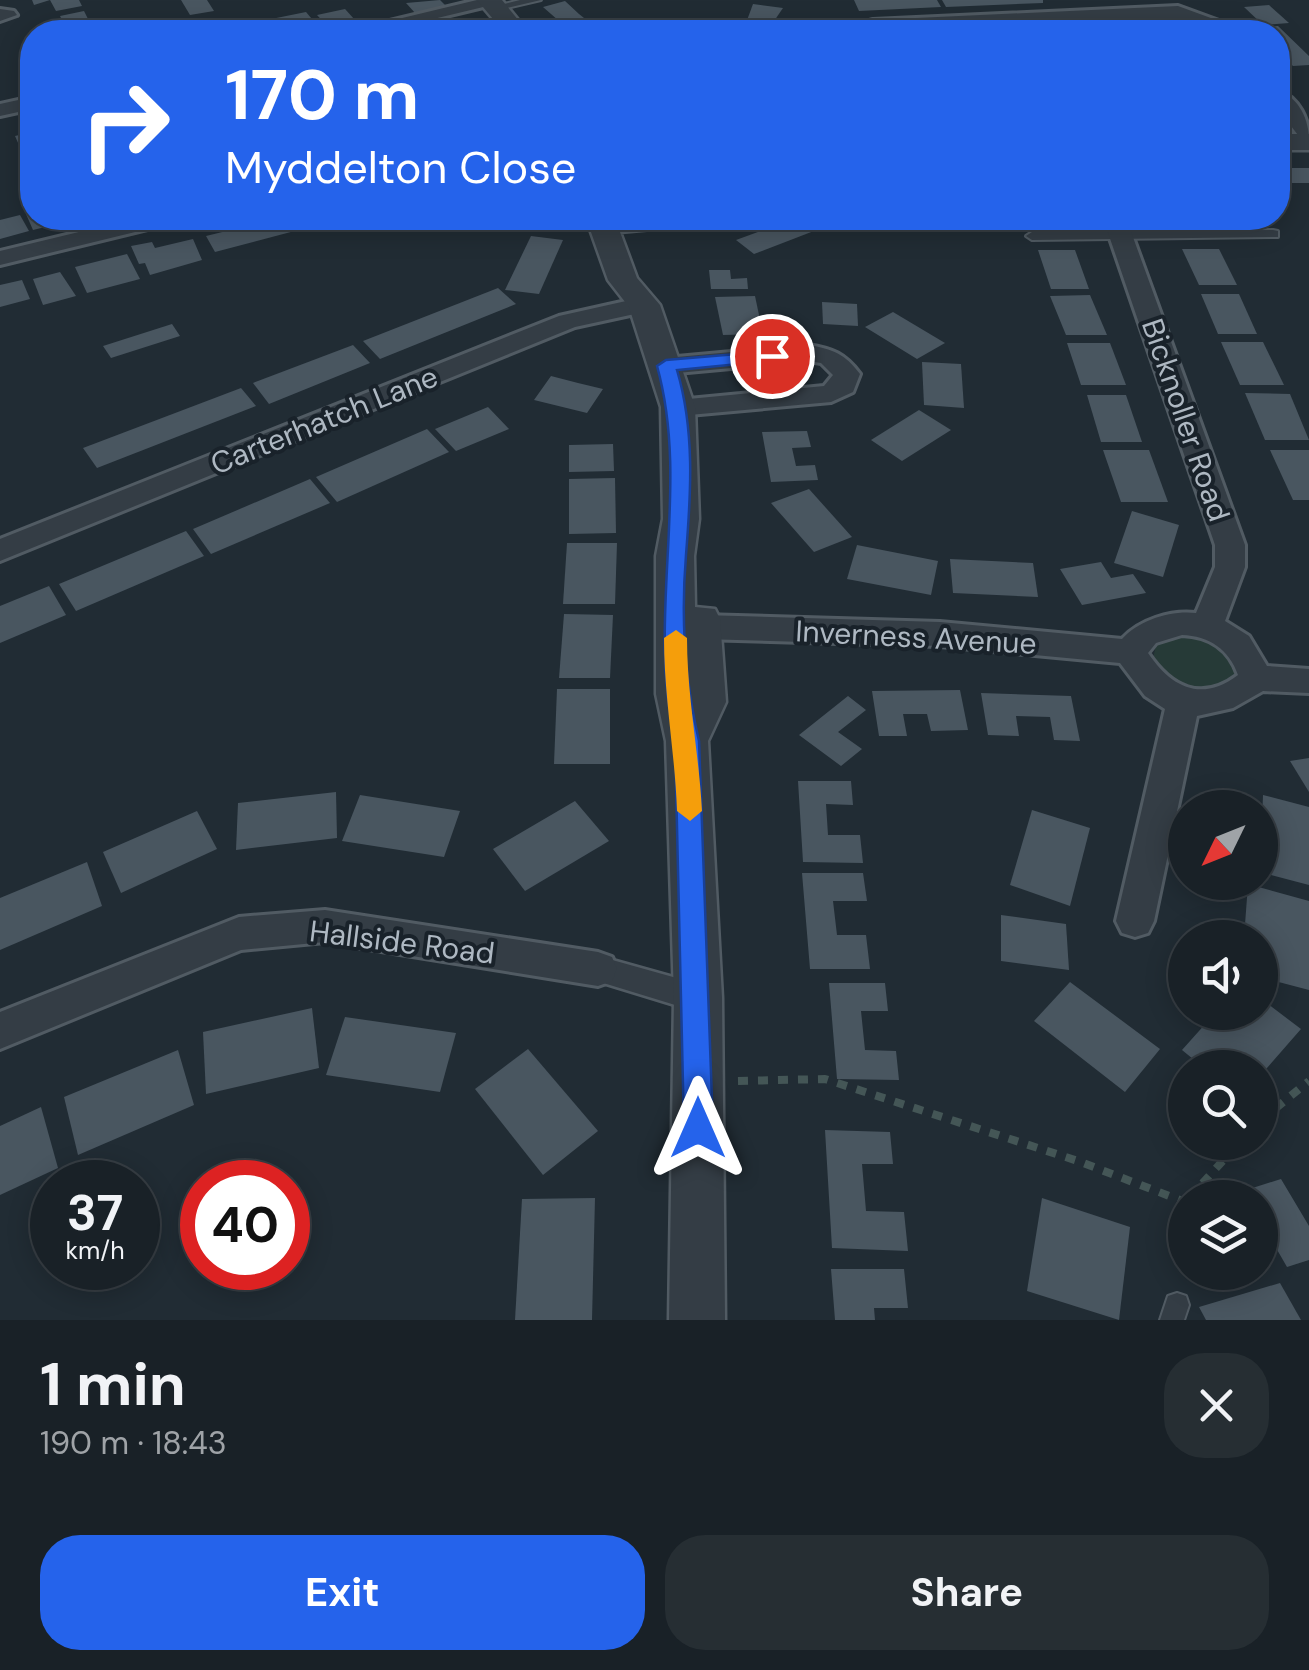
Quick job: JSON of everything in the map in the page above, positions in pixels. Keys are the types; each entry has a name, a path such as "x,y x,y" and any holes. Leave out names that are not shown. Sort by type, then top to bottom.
{"street":[{"path":"411,20 491,3"},
{"path":"993,20 1152,12 1202,20"},
{"path":"1290,111 1309,134"},
{"path":"0,258 115,230"},
{"path":"614,230 622,280 642,300 678,407 681,520 675,556 676,694 687,741 698,998 697,1320"},
{"name":"Bicknoller Road","path":"1118,230 1230,544 1230,566 1208,624"},
{"name":"Carterhatch Lane","path":"0,551 568,321 642,300"},
{"path":"666,366 808,354 829,356 847,374 843,386 831,394 678,407"},
{"path":"681,520 697,549 705,702 687,741"},
{"path":"1181,624 1208,624 1229,637 1250,662 1254,678 1245,690 1207,703 1182,705 1162,692 1130,652 1146,635 1181,624"},
{"name":"Inverness Avenue","path":"702,626 940,634 1130,652"},
{"path":"1254,678 1309,681"},
{"path":"1135,921 1182,705"},
{"name":"Hallside Road","path":"0,1031 239,934 326,926 598,969 698,998"}],"lane":[{"path":"491,3 536,0"},
{"path":"1032,236 1083,230"},
{"path":"1195,230 1273,234"}],"path":[{"path":"699,1082 825,1079 1168,1193"},
{"path":"1278,1106 1309,1081"},
{"path":"1205,1180 1224,1160"}],"green space":[{"path":"1191,633 1220,644 1238,666 1238,676 1213,691 1192,691 1152,663 1156,645"}],"building":[{"path":"50,0 79,0 82,6 56,11"},
{"path":"181,0 207,0 214,11 190,15"},
{"path":"440,0 447,7 416,14 406,3"},
{"path":"854,0 937,0 941,7 859,11"},
{"path":"942,0 1043,0 1043,3 946,7"},
{"path":"565,1 587,20 558,20 543,7"},
{"path":"753,4 783,8 775,20 747,20"},
{"path":"1269,5 1286,20 1258,20 1244,7"},
{"path":"345,9 355,20 322,20 317,15"},
{"path":"84,11 88,20 62,20 60,16"},
{"path":"306,12 313,20 267,20"},
{"path":"1290,38 1309,56 1309,65 1293,66"},
{"path":"1290,168 1309,168 1309,183 1290,183"},
{"path":"20,215 20,230 29,231 0,239 0,220"},
{"path":"230,230 298,230 215,252 206,236"},
{"path":"763,230 816,230 754,254 736,240"},
{"path":"531,236 563,240 539,294 505,290"},
{"path":"193,239 202,260 150,275 145,263 139,264 131,246 152,242 155,248"},
{"path":"1182,249 1219,249 1237,285 1199,285"},
{"path":"1038,250 1075,250 1089,289 1051,289"},
{"path":"127,254 140,279 87,293 75,267"},
{"path":"709,270 730,270 731,279 747,278 748,289 711,289"},
{"path":"60,272 76,296 43,305 33,279"},
{"path":"22,280 30,299 0,307 0,285"},
{"path":"498,288 516,304 380,359 363,341"},
{"path":"1201,294 1239,294 1257,334 1218,334"},
{"path":"1090,295 1107,335 1066,335 1050,296"},
{"path":"755,296 763,334 723,335 715,297"},
{"path":"822,302 857,304 858,326 823,324"},
{"path":"893,312 945,343 917,359 865,327"},
{"path":"172,324 180,336 111,358 103,346"},
{"path":"1221,342 1263,342 1284,385 1240,385"},
{"path":"1067,343 1110,343 1126,385 1081,385"},
{"path":"353,345 370,363 269,404 253,383"},
{"path":"922,362 961,364 964,408 924,405"},
{"path":"551,376 603,389 587,413 534,400"},
{"path":"241,388 256,406 97,468 83,448"},
{"path":"1245,393 1290,394 1309,440 1265,440"},
{"path":"1087,395 1126,395 1142,442 1101,442"},
{"path":"488,407 509,429 456,451 435,429"},
{"path":"919,410 951,430 902,461 871,440"},
{"path":"427,429 449,452 337,502 316,477"},
{"path":"807,431 811,447 792,448 796,466 815,465 818,480 771,482 762,432"},
{"path":"613,444 614,471 569,472 569,445"},
{"path":"1103,450 1149,450 1168,502 1121,502"},
{"path":"1270,450 1309,450 1309,500 1293,500"},
{"path":"615,478 616,533 569,534 569,479"},
{"path":"310,479 330,503 211,554 193,529"},
{"path":"809,489 852,537 814,552 771,503"},
{"path":"1132,511 1179,525 1163,577 1114,563"},
{"path":"186,531 204,556 76,611 59,584"},
{"path":"567,543 617,543 615,604 563,604"},
{"path":"857,545 938,561 931,595 847,579"},
{"path":"950,559 1033,563 1038,597 953,593"},
{"path":"1101,562 1111,578 1133,574 1146,593 1082,605 1060,569"},
{"path":"49,586 66,615 0,643 0,606"},
{"path":"564,614 613,615 610,678 559,678"},
{"path":"557,689 610,689 610,764 554,764"},
{"path":"960,690 968,730 931,731 927,714 903,714 907,736 879,736 872,691"},
{"path":"981,693 1071,696 1080,741 1054,740 1050,717 1016,716 1019,736 988,735"},
{"path":"848,696 866,710 838,732 862,749 841,766 799,735"},
{"path":"1309,758 1309,792 1290,761"},
{"path":"798,781 851,781 853,805 826,804 828,835 860,835 863,863 803,862"},
{"path":"336,792 337,838 236,850 238,803"},
{"path":"360,795 460,811 444,857 342,841"},
{"path":"1278,799 1309,807 1309,885 1278,877"},
{"path":"575,801 609,841 525,891 493,849"},
{"path":"1032,810 1090,828 1070,906 1010,885"},
{"path":"197,811 217,849 121,893 103,852"},
{"path":"87,862 102,906 0,950 0,898"},
{"path":"802,873 863,873 867,901 833,901 837,935 866,935 870,969 810,969"},
{"path":"1278,892 1309,901 1309,990 1278,982 1278,920 1245,920 1247,900 1278,900"},
{"path":"1001,915 1066,924 1069,970 1001,961"},
{"path":"1070,982 1160,1049 1125,1092 1034,1021"},
{"path":"829,983 885,983 888,1011 861,1011 865,1050 896,1051 899,1080 837,1079"},
{"path":"312,1008 319,1068 206,1094 203,1032"},
{"path":"1278,1012 1301,1029 1278,1055 1278,1050 1182,1050 1200,1030 1278,1030"},
{"path":"345,1017 456,1033 440,1092 326,1075"},
{"path":"528,1049 598,1131 543,1175 475,1089"},
{"path":"178,1050 194,1105 78,1155 64,1097"},
{"path":"41,1107 56,1160 30,1160 30,1181 0,1195 0,1126"},
{"path":"825,1130 890,1132 893,1164 862,1164 866,1211 904,1212 908,1251 832,1248"},
{"path":"1281,1179 1309,1226 1309,1260 1287,1267 1278,1251 1278,1180"},
{"path":"595,1198 592,1320 515,1320 522,1199"},
{"path":"1042,1198 1130,1227 1119,1320 1027,1291"},
{"path":"831,1269 904,1269 908,1308 874,1308 875,1320 835,1320"},
{"path":"1278,1284 1301,1320 1206,1320 1199,1307 1256,1290 1278,1290"}],"slow traffic":[{"path":"676,638 676,694 687,741 690,811"}],"route":[{"path":"698,1128 698,998 687,741 676,694 675,556 681,520 678,407 666,366 772,356"}]}
